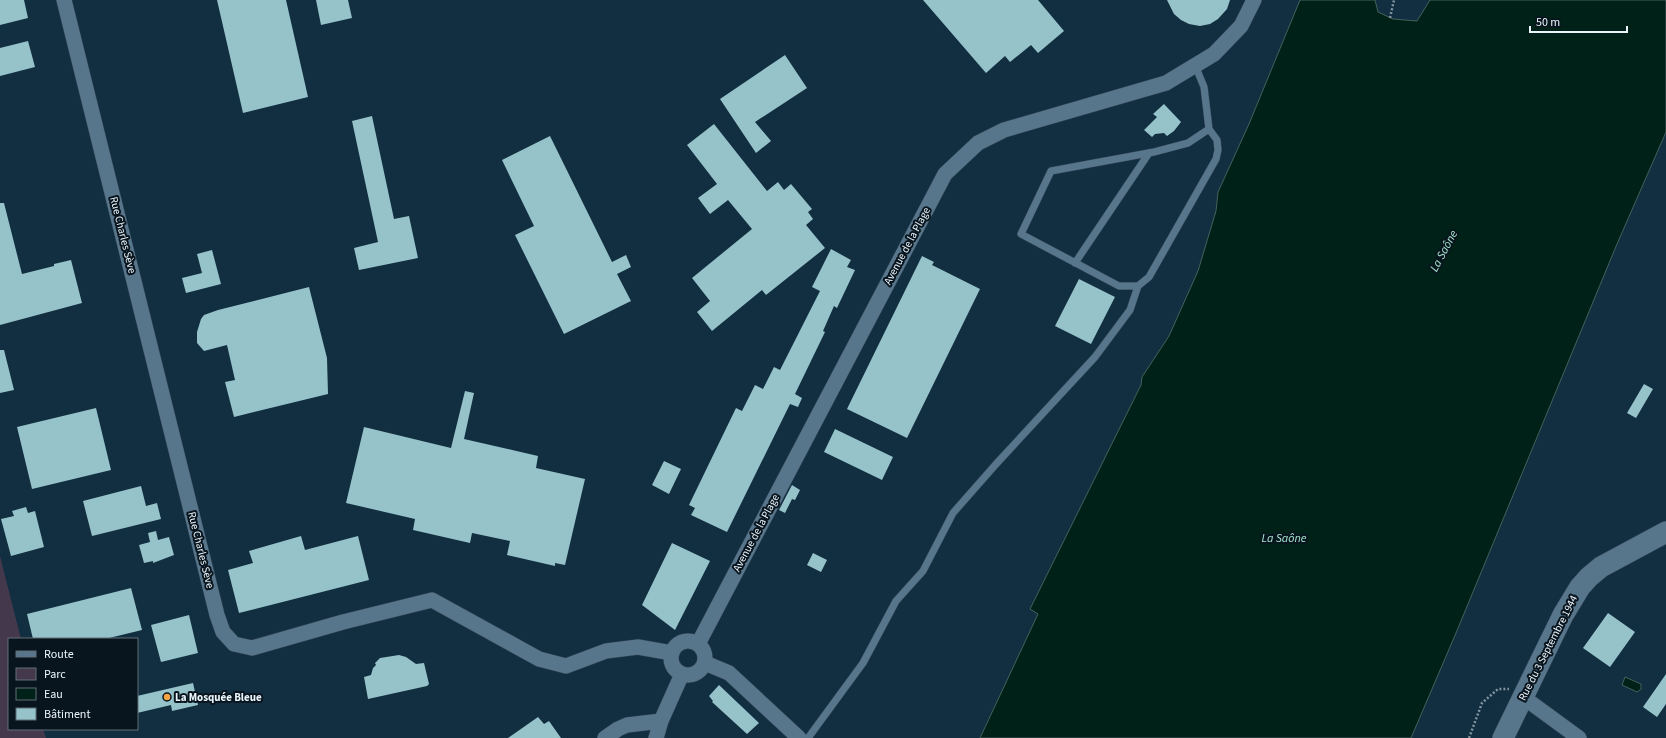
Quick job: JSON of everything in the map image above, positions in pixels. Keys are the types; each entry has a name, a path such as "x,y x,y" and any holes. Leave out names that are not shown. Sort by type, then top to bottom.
{"street":[{"name":"Rue Charles Sève","path":"64,0 217,615 223,632 234,644 252,648 343,622 432,600 539,659 566,666 606,651 638,647 672,653"},
{"name":"Avenue de la Plage","path":"698,644 945,174 978,143 1004,130 1166,83 1214,54 1241,26 1254,0"},
{"name":"Rue du 3 Septembre 1944","path":"1503,738 1519,693 1574,595 1586,580 1609,562 1666,532"},
{"path":"685,641 692,641 698,644 705,652 705,663 698,672 693,675 682,674 673,666 671,660 674,647 685,641"},
{"path":"705,663 728,673 799,738"},
{"path":"656,738 661,721 682,674"},
{"path":"1519,693 1579,738"},
{"path":"605,738 627,725 661,721"}],"lane":[{"path":"808,738 863,663 896,601 923,570 953,513 1095,357 1130,310 1138,286 1149,277 1216,159 1218,150 1217,140 1208,129 1204,87 1195,65"},
{"path":"1138,286 1119,286 1021,234 1051,171 1188,143 1208,129"},
{"path":"1075,263 1149,152"}],"path":[{"path":"1390,18 1394,0"},
{"path":"1469,738 1482,703 1498,689 1519,693"}],"green space":[{"path":"0,556 21,638 8,638 8,730 43,730 46,738 0,738"}],"water":[{"name":"La Saône","path":"1300,0 1375,0 1378,12 1393,19 1417,21 1430,0 1666,0 1666,132 1617,244 1411,738 980,738 1038,614 1030,609 1141,385 1142,377 1169,336 1198,271 1216,211 1218,192 1249,124"},
{"path":"1625,677 1641,684 1641,689 1637,692 1622,685"}],"building":[{"path":"0,0 24,0 28,18 0,25"},
{"path":"217,0 286,0 308,97 243,113"},
{"path":"316,0 348,0 352,18 321,25"},
{"path":"923,0 1038,0 1064,31 1038,53 1031,45 1010,62 1005,56 986,73"},
{"path":"1167,0 1230,0 1227,9 1218,19 1210,24 1200,26 1189,24 1181,20 1174,14"},
{"path":"28,41 35,67 0,76 0,48"},
{"path":"785,55 807,88 755,122 771,141 756,153 720,99"},
{"path":"1164,104 1181,122 1174,131 1167,136 1164,133 1155,134 1152,137 1144,130 1157,117 1153,114"},
{"path":"372,116 394,219 409,216 418,258 359,270 354,248 378,242 352,121"},
{"path":"714,124 767,191 778,182 784,190 791,184 812,209 808,212 813,219 806,225 825,248 766,295 762,290 712,331 697,312 710,301 692,278 752,229 728,200 710,214 698,198 717,184 687,145"},
{"path":"550,136 612,262 626,255 631,267 617,274 631,301 564,334 515,235 534,226 502,160"},
{"path":"0,203 4,203 22,274 71,260 82,303 0,325"},
{"path":"831,249 851,260 847,267 855,270 837,308 834,306 823,331 825,332 795,394 802,398 798,407 790,404 727,532 691,515 695,508 689,505 736,408 742,411 755,385 763,389 774,367 780,370 820,291 812,287"},
{"path":"212,250 221,284 186,293 182,278 202,273 197,254"},
{"path":"922,256 934,262 932,265 980,289 907,438 847,409"},
{"path":"1079,279 1115,297 1091,344 1055,326"},
{"path":"309,287 327,358 328,394 234,417 225,382 235,380 227,345 204,351 197,343 197,332 201,319 204,315 218,310"},
{"path":"0,350 4,350 14,390 0,393"},
{"path":"1644,384 1653,389 1636,418 1627,413"},
{"path":"465,391 474,393 464,439 538,456 536,468 585,479 565,565 555,563 555,566 507,555 510,541 472,533 470,543 413,530 415,519 346,503 364,427 451,448"},
{"path":"96,408 111,470 32,489 17,427"},
{"path":"835,429 893,457 882,480 824,452"},
{"path":"664,461 681,469 669,494 652,485"},
{"path":"792,485 800,490 795,500 792,499 785,513 779,510"},
{"path":"141,486 146,506 157,503 161,519 92,536 83,501"},
{"path":"26,507 28,513 35,511 44,547 11,556 1,519 14,516 12,511"},
{"path":"156,531 158,540 169,537 174,555 153,563 153,561 144,563 139,545 150,542 148,533"},
{"path":"301,536 305,550 358,536 369,580 239,613 228,570 253,563 249,551"},
{"path":"672,543 710,561 675,630 642,605"},
{"path":"813,553 827,560 821,572 807,565"},
{"path":"131,588 142,630 109,638 33,638 27,614"},
{"path":"1608,613 1635,632 1610,667 1583,648"},
{"path":"189,615 198,653 161,662 151,625"},
{"path":"399,655 406,657 416,664 424,663 429,684 427,686 368,699 364,677 371,675 373,668 376,665 375,663 380,658"},
{"path":"1666,674 1666,704 1657,717 1643,707"},
{"name":"La Mosquée Bleue","path":"193,683 198,705 172,711 171,705 138,713 138,696"},
{"path":"719,685 759,723 747,734 712,702 713,701 709,696"},
{"path":"538,717 544,724 549,721 561,738 508,738"}],"place":[{"name":"La Mosquée Bleue","path":"167,697"}]}
